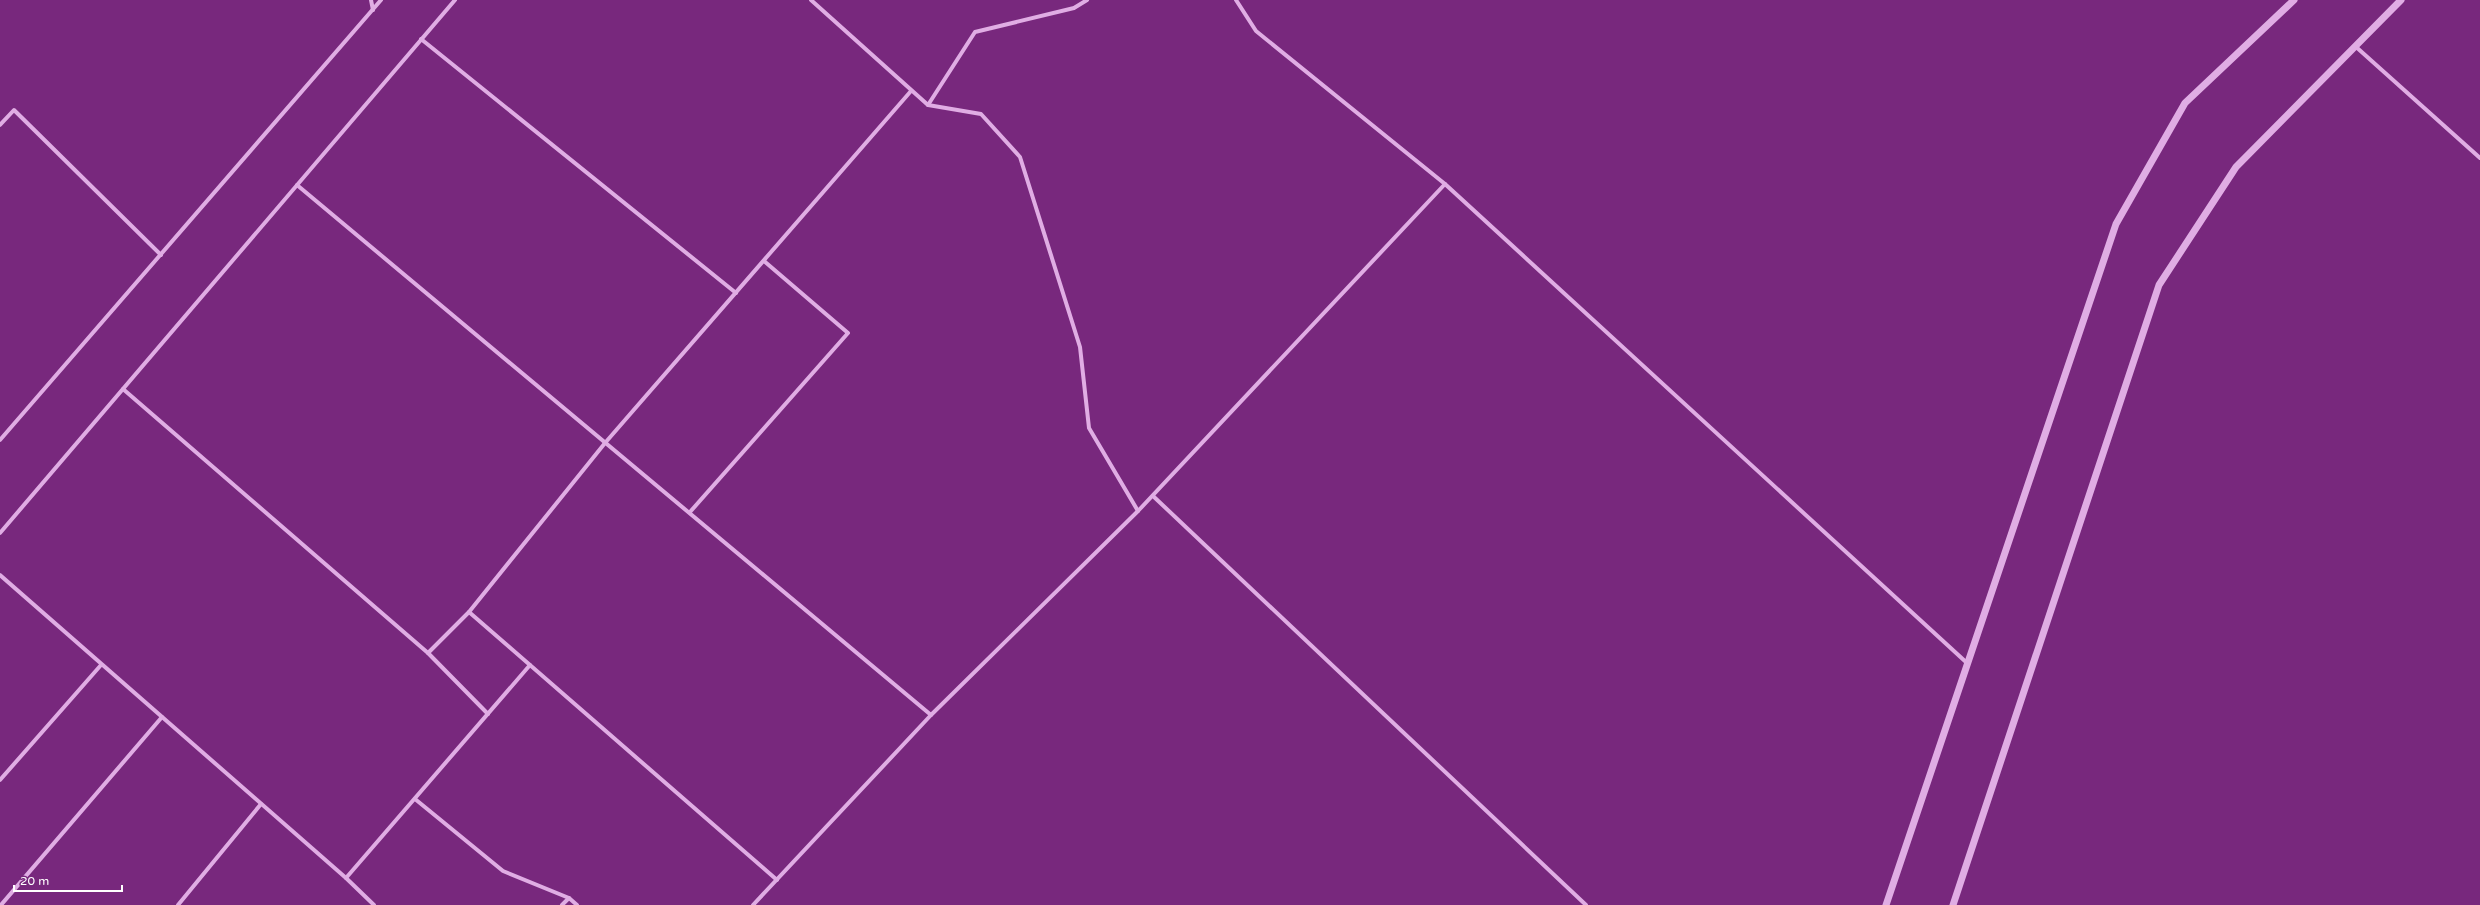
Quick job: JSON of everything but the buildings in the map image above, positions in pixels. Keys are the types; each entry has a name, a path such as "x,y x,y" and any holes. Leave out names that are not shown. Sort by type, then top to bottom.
{"street":[{"path":"371,0 373,10"},
{"path":"0,440 381,0"},
{"path":"0,533 455,0"},
{"path":"811,0 928,105 981,114 1020,157 1080,347 1089,428 1138,511"},
{"path":"928,105 975,32 1074,8 1087,0"},
{"path":"1236,0 1256,31 1445,184 1967,663"},
{"path":"1886,905 2116,224 2185,103 2294,0"},
{"path":"1953,905 2158,285 2236,167 2402,0"},
{"path":"421,39 736,293"},
{"path":"2355,46 2480,158"},
{"path":"428,653 469,612 605,443 912,91"},
{"path":"0,125 14,110 161,255"},
{"path":"753,905 931,715 1153,496 1445,184"},
{"path":"296,185 690,512 931,715"},
{"path":"690,512 848,334 764,261"},
{"path":"122,389 428,653 488,714"},
{"path":"1153,496 1586,905"},
{"path":"0,575 346,878 374,905"},
{"path":"469,612 777,880"},
{"path":"0,780 101,665"},
{"path":"346,878 530,665"},
{"path":"1,905 162,717"},
{"path":"415,799 503,871 569,898 577,905"},
{"path":"178,905 261,804"},
{"path":"562,905 569,898"}]}
